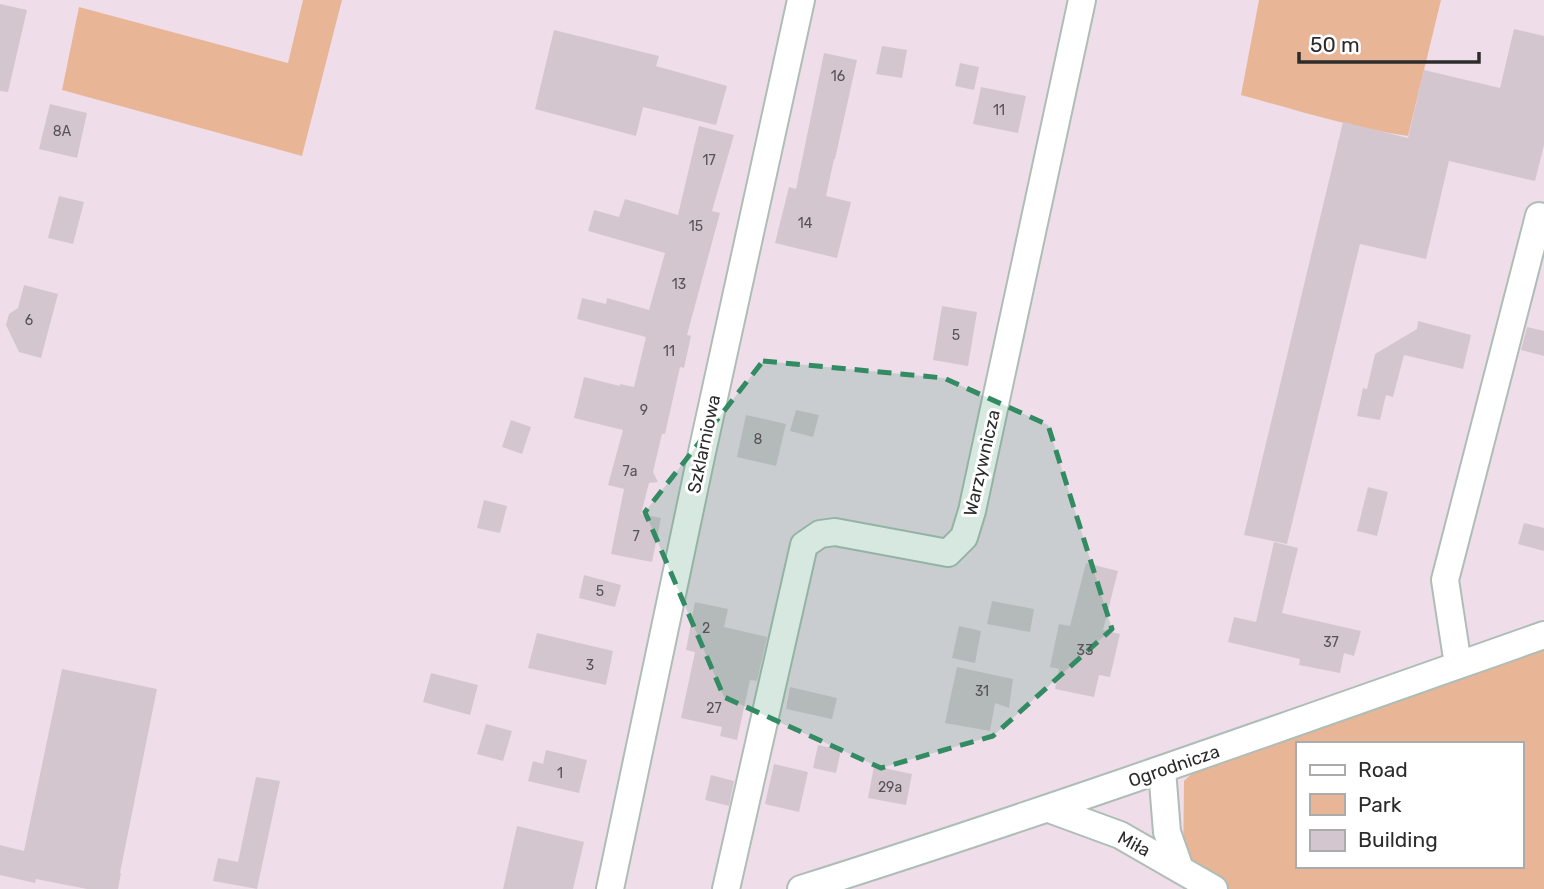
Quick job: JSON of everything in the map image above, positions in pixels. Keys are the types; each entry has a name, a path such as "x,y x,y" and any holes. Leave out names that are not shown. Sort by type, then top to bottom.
{"street":[{"name":"Szklarniowa","path":"610,889 801,0"},
{"name":"Warzywnicza","path":"726,889 804,545 820,534 835,532 948,552 964,537 975,497 1082,0"},
{"path":"1458,665 1445,580 1539,216"},
{"name":"Ogrodnicza","path":"801,889 1049,809 1544,635"},
{"path":"1162,770 1167,832 1180,869"},
{"name":"Miła","path":"1049,809 1120,835 1214,889"}],"highlighted area":[{"path":"763,361 944,378 1048,425 1112,629 993,736 881,768 724,697 645,512"}],"green space":[{"path":"303,0 342,0 302,156 62,90 79,7 288,63"},
{"path":"1259,0 1441,0 1408,136 1345,123 1241,95"},
{"path":"1544,640 1544,889 1210,889 1183,874 1184,781 1203,763"}],"building":[{"path":"0,4 27,10 8,92 0,91"},
{"path":"1514,29 1544,36 1544,145 1535,181 1449,161 1426,259 1360,244 1287,544 1244,535 1343,122 1408,138 1424,70 1500,88"},
{"path":"554,30 659,56 656,66 727,86 716,125 643,107 636,136 535,109"},
{"path":"882,46 907,50 902,78 876,74"},
{"path":"824,53 857,60 826,196 851,202 837,258 775,243 789,187 796,189"},
{"path":"960,63 979,67 974,90 955,86"},
{"path":"981,87 1026,96 1018,133 973,124"},
{"path":"50,104 87,113 77,158 39,149"},
{"path":"699,126 734,135 712,211 720,213 687,335 691,336 684,368 680,367 665,434 662,434 653,472 658,482 649,483 641,514 661,518 652,562 611,554 624,489 608,485 623,430 574,418 584,377 634,387 646,337 577,319 582,298 606,304 607,298 649,310 665,253 588,231 594,210 619,217 625,199 678,215"},
{"path":"59,196 84,202 73,244 48,238"},
{"path":"24,285 58,294 41,358 19,352 6,325 9,314 18,308"},
{"path":"942,306 977,312 968,366 933,360"},
{"path":"1418,321 1471,335 1463,369 1404,355 1393,397 1386,395 1380,420 1357,416 1375,354 1417,329"},
{"path":"1527,327 1544,331 1544,356 1521,350"},
{"path":"796,410 819,415 813,437 790,431"},
{"path":"746,415 786,424 776,466 737,457"},
{"path":"511,420 531,427 522,454 502,447"},
{"path":"1368,487 1388,492 1377,536 1357,531"},
{"path":"484,500 507,506 500,533 477,528"},
{"path":"1524,523 1544,528 1544,551 1518,544"},
{"path":"1274,542 1298,548 1282,613 1361,631 1354,656 1344,653 1340,673 1299,665 1300,659 1228,642 1234,617 1256,622"},
{"path":"1086,563 1118,571 1103,630 1120,634 1110,677 1099,675 1094,697 1055,689 1059,669 1050,667 1059,624 1070,626"},
{"path":"584,575 621,585 615,607 579,598"},
{"path":"992,601 1034,609 1030,632 987,624"},
{"path":"695,602 728,609 724,627 767,637 757,681 750,680 737,740 720,736 722,727 681,718 695,652 686,650"},
{"path":"959,626 981,631 975,663 952,658"},
{"path":"537,633 613,651 606,685 528,668"},
{"path":"957,667 1013,679 1009,708 995,703 990,731 945,723"},
{"path":"62,669 157,689 118,889 87,889 36,879 35,883 0,875 0,845 24,851"},
{"path":"431,673 478,685 470,715 423,702"},
{"path":"790,687 837,698 832,719 786,709"},
{"path":"486,724 512,731 503,761 477,754"},
{"path":"818,745 841,750 836,773 813,768"},
{"path":"546,750 587,760 579,793 528,781 533,761 543,764"},
{"path":"774,764 808,772 799,812 765,804"},
{"path":"874,766 912,774 906,805 868,798"},
{"path":"711,775 734,781 729,806 705,800"},
{"path":"256,777 280,781 257,889 213,881 218,858 238,862"},
{"path":"517,826 584,842 573,889 503,889"}]}
